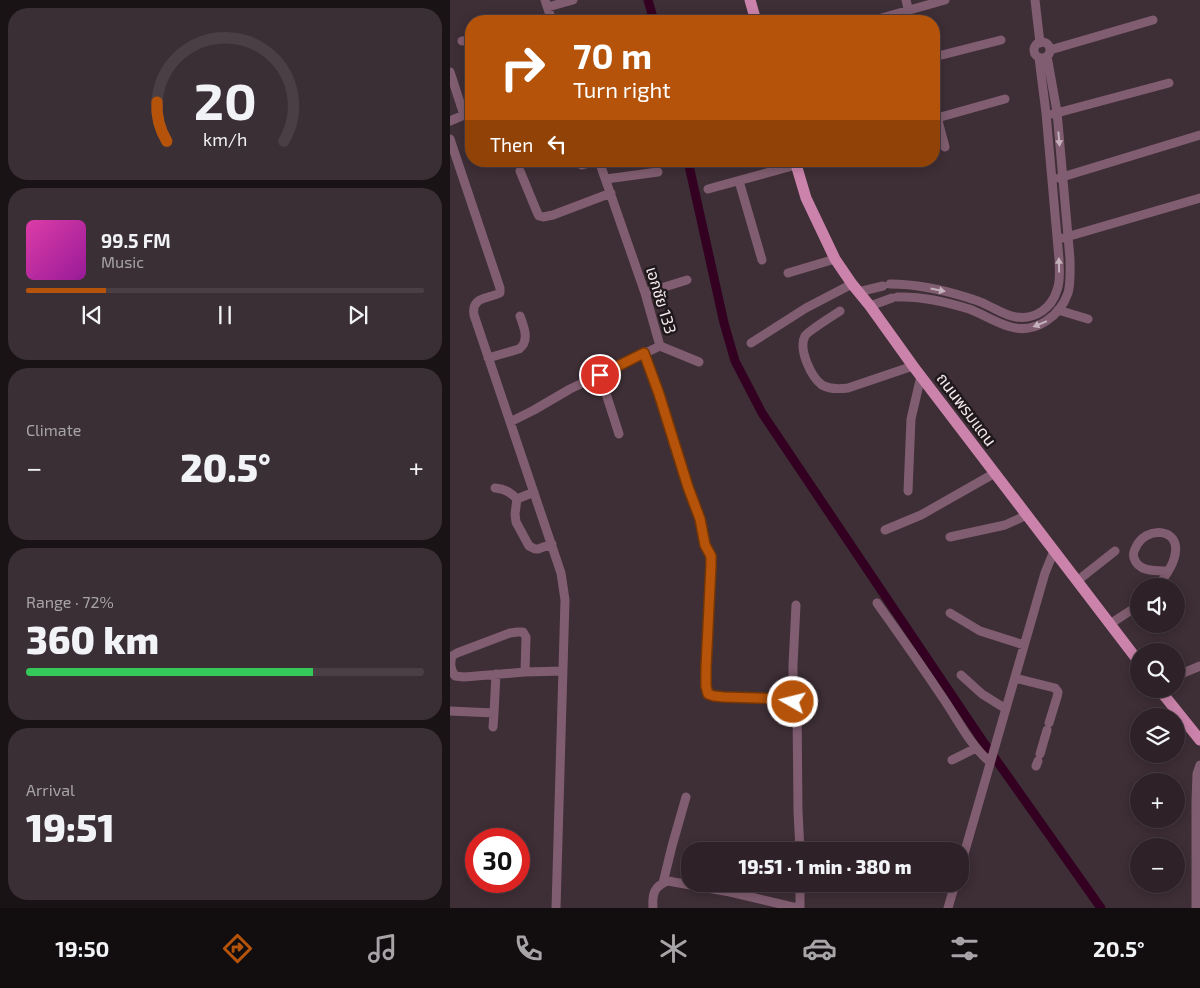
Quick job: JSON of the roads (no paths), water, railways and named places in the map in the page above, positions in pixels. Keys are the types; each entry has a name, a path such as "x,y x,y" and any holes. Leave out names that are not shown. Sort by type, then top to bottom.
{"main road":[{"path":"750,0 754,15"},
{"name":"ถนนพรมแดน","path":"797,167 806,198 835,260 913,366 1130,650"},
{"path":"1166,698 1200,740"}],"street":[{"path":"547,4 574,0"},
{"path":"906,0 910,15"},
{"path":"894,15 945,0"},
{"path":"1035,0 1040,43"},
{"path":"751,343 806,308 855,288 889,284 911,285 953,293 1015,317 1024,318 1042,312 1049,306 1058,290 1059,259 1046,117 1046,55 1047,44 1040,43 1036,45 1034,50 1036,54 1046,55 1153,20"},
{"path":"940,55 1001,40"},
{"path":"870,306 906,296 951,304 977,312 1013,328 1036,326 1048,321 1058,310 1068,293 1070,259 1057,112 1046,55"},
{"path":"450,72 464,115 450,121"},
{"path":"1046,117 1057,112 1169,83"},
{"path":"940,117 1005,99"},
{"path":"940,129 945,147"},
{"path":"1052,180 1200,136"},
{"path":"450,139 500,288 500,293 479,300 474,304 473,308 564,585 556,908"},
{"name":"เอกชัย 133","path":"510,422 570,389 660,346 645,293 601,167"},
{"path":"708,190 783,167"},
{"path":"520,171 539,216 543,217 611,193"},
{"path":"606,179 658,172"},
{"path":"739,181 762,260"},
{"path":"1057,239 1200,198"},
{"path":"788,273 835,260"},
{"path":"645,293 687,280"},
{"path":"889,284 897,298"},
{"path":"977,312 980,302"},
{"path":"1058,310 1088,319"},
{"path":"840,311 806,335 802,346 814,378 823,386 838,389 848,388 913,366"},
{"path":"488,358 519,349 523,346 525,334 520,316"},
{"path":"660,346 699,362"},
{"path":"644,353 700,519 705,545 711,556 706,668 708,694 724,697 787,699 793,702 797,708 800,842"},
{"path":"600,375 620,434"},
{"path":"908,491 911,419 921,376"},
{"path":"885,530 921,514 995,473"},
{"path":"495,488 504,489 518,499"},
{"path":"518,499 534,492"},
{"path":"518,499 515,514 516,522 529,546 535,550 552,544"},
{"path":"950,537 1005,525 1027,514"},
{"path":"1165,578 1175,556 1173,538 1166,533 1148,534 1137,544 1134,552 1137,564 1144,569 1168,571"},
{"path":"967,842 1045,573 1054,551"},
{"path":"1077,581 1115,551"},
{"path":"877,603 914,654 968,737 981,754 991,760"},
{"path":"793,702 796,605"},
{"path":"1110,624 1130,611"},
{"path":"950,612 980,630 1024,645"},
{"path":"525,672 526,637 523,632 510,633 452,656 450,663 451,671 455,676 464,677 563,671"},
{"path":"1185,672 1200,666"},
{"path":"493,727 496,674"},
{"path":"961,675 982,694 1006,709"},
{"path":"1015,678 1055,688 1058,692 1038,760"},
{"path":"450,711 494,712"},
{"path":"952,760 976,748"},
{"path":"1196,908 1197,774 1200,765"},
{"path":"663,883 686,797"},
{"path":"653,908 653,896 656,888 668,881 730,892 798,908 799,892"},
{"path":"948,908 953,892"}],"waterway":[{"path":"648,0 652,15"},
{"path":"689,167 724,323 735,361 762,413 982,740 1101,908"}]}
